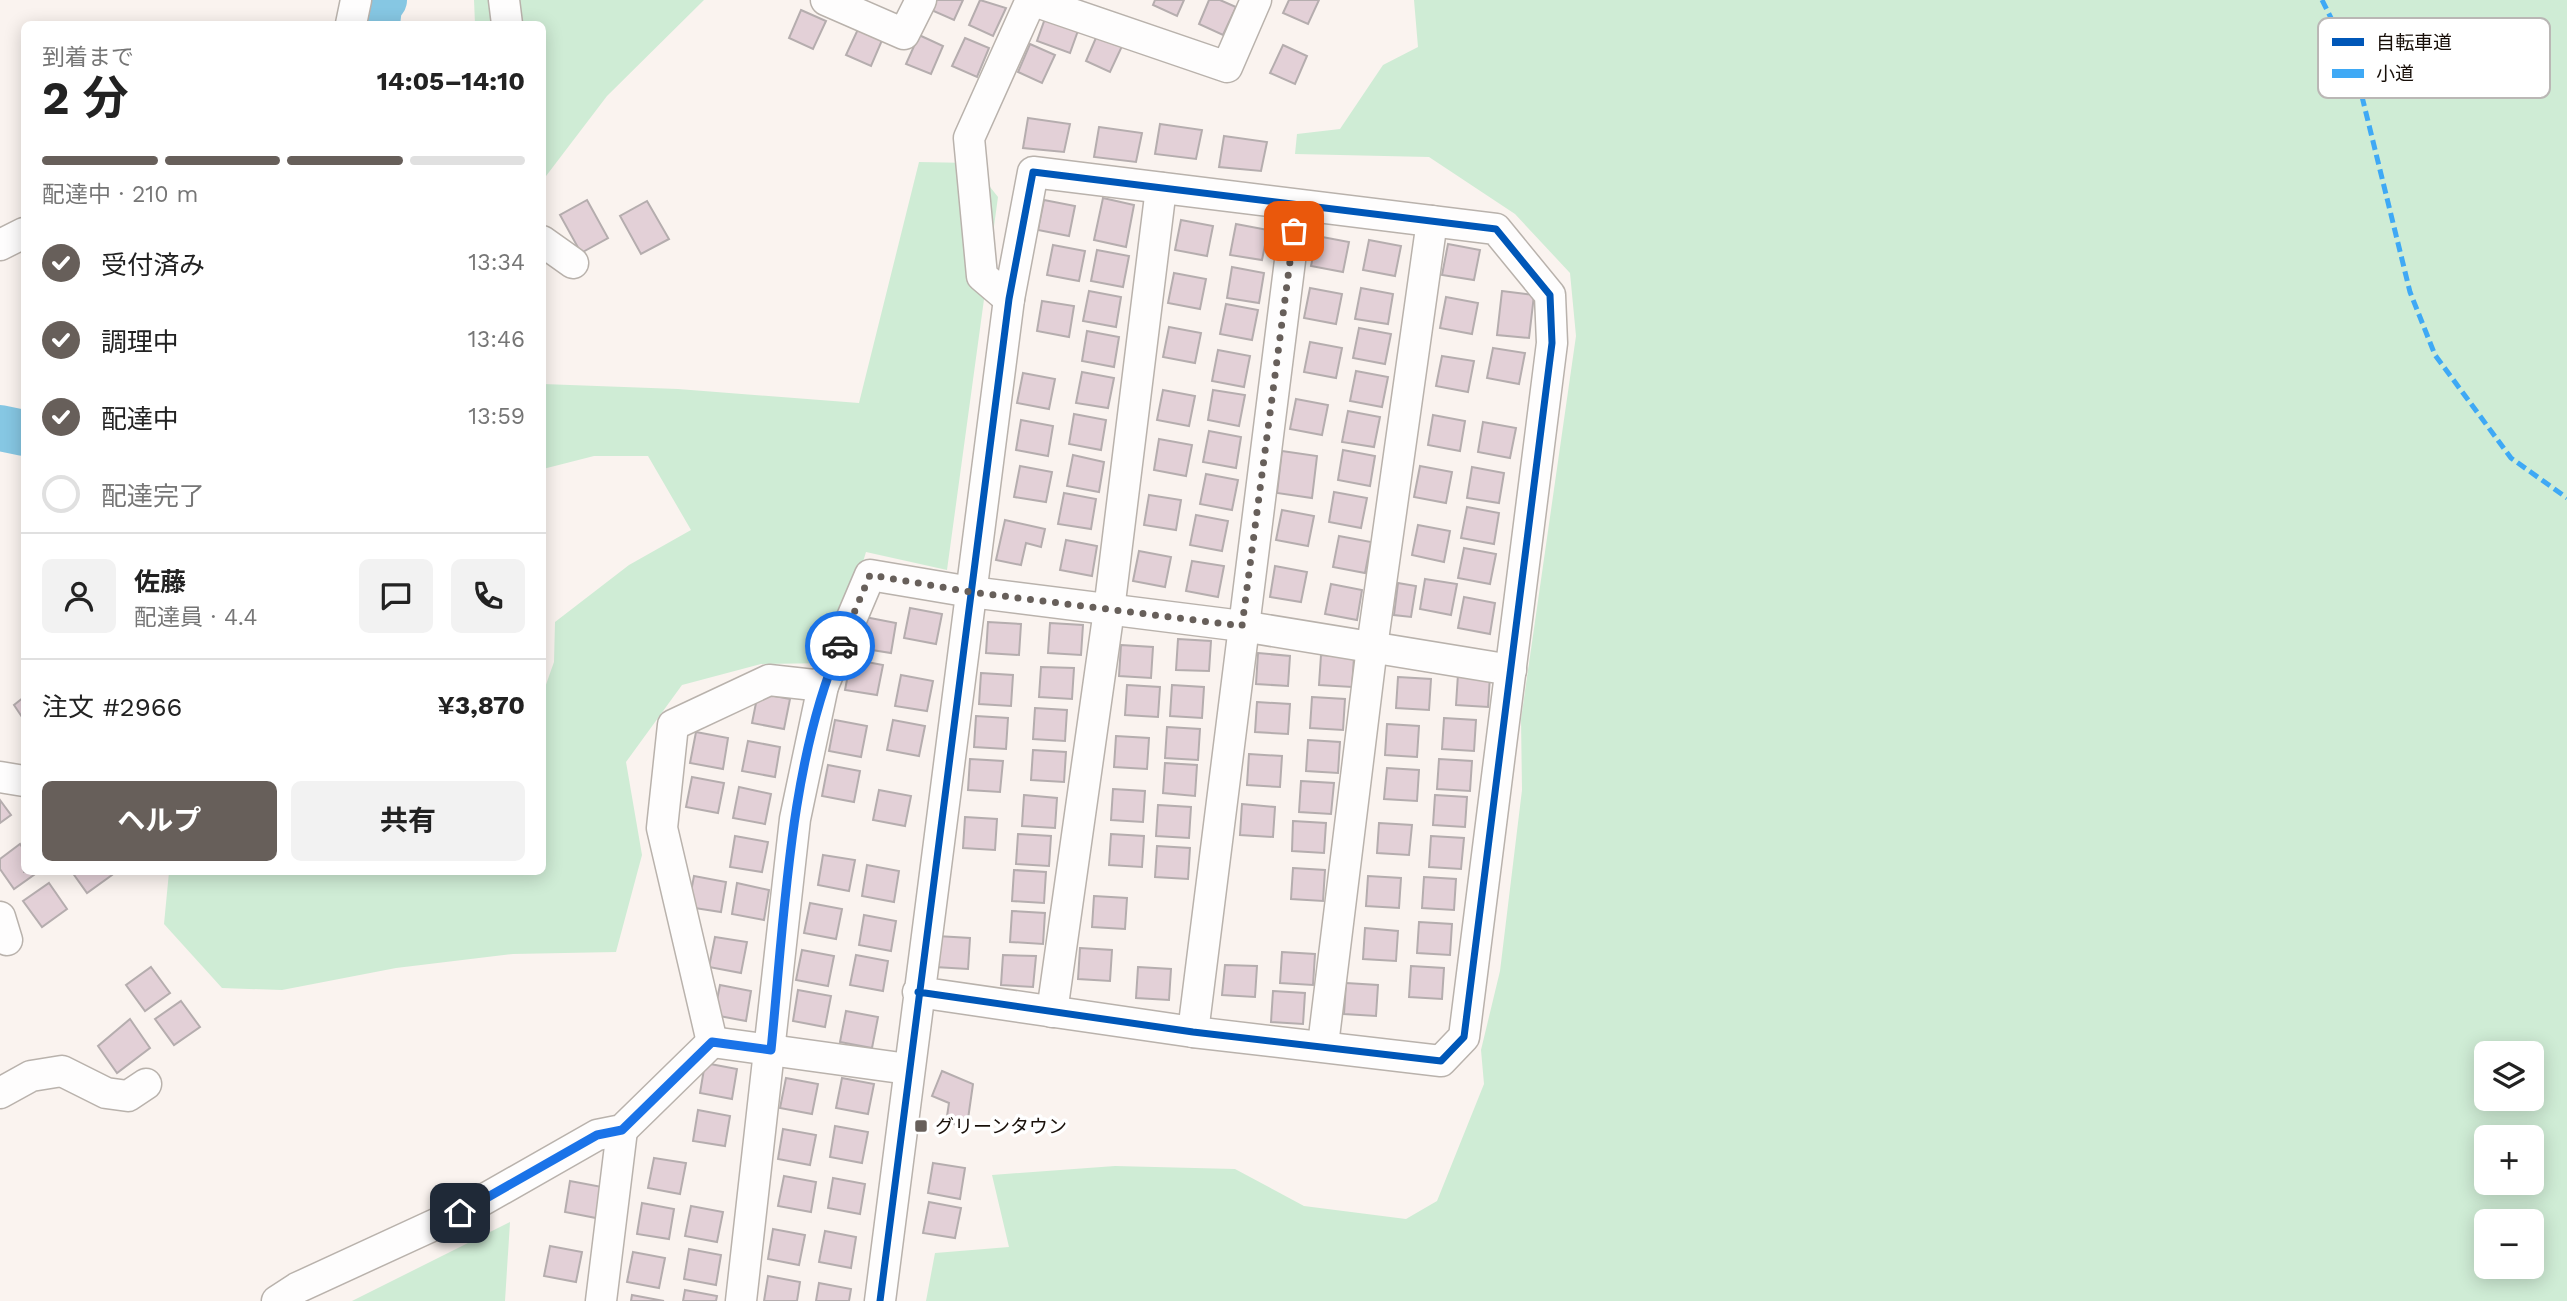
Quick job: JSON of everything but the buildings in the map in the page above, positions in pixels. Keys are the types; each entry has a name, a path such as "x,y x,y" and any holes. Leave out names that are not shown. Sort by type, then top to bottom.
{"street":[{"path":"352,21 356,0"},
{"path":"504,0 507,21"},
{"path":"826,0 904,34 922,0"},
{"path":"1009,299 982,276 969,138 1031,0 1227,67 1256,0"},
{"path":"880,1301 908,1069 918,992 971,592 1009,299 1033,172 1496,229 1550,295 1552,343 1464,1037 1441,1061 1193,1031 918,992"},
{"path":"1052,1012 1110,610 1161,188"},
{"path":"1193,1031 1297,205"},
{"path":"1323,1045 1372,647 1432,222"},
{"path":"0,245 21,234"},
{"path":"546,244 573,262"},
{"path":"741,1301 771,1050 794,820 823,685 870,575 971,592 1242,626 1511,670"},
{"path":"712,1042 662,828 673,724 769,680 823,685"},
{"path":"0,777 21,780"},
{"path":"712,1042 908,1069"},
{"path":"277,1301 297,1288 460,1213 597,1135 622,1130 712,1042"},
{"path":"0,1093 31,1076 62,1071 106,1093 128,1096 146,1084"},
{"path":"601,1301 622,1130"}],"green space":[{"path":"474,0 704,0 607,96 546,176 546,21 475,21"},
{"path":"1414,0 2567,0 2567,1301 926,1301 935,1253 1009,1247 992,1175 1115,1166 1235,1169 1304,1206 1406,1219 1437,1201 1484,1084 1481,1050 1500,971 1522,790 1521,719 1576,336 1570,273 1515,214 1429,157 1295,154 1297,134 1340,129 1383,65 1418,47"},
{"path":"919,162 971,163 998,197 947,570 866,552 832,663 761,664 682,685 626,762 642,855 616,952 513,954 396,968 282,990 222,988 164,924 169,875 546,875 546,685 554,662 555,622 629,565 691,530 648,456 594,456 546,468 546,384 678,389 859,403"},
{"path":"510,1222 505,1301 352,1301"}],"waterway":[{"path":"377,21 379,7 384,0"},
{"path":"0,428 21,432"}],"marked path":[{"path":"2322,0 2331,18"},
{"path":"2362,98 2410,292 2435,355 2511,458 2567,498"}],"cycle path":[{"path":"880,1301 1009,299 1033,172 1496,229 1550,295 1552,343 1464,1037 1441,1061 1193,1032 918,992"}],"way so far":[{"path":"840,646 870,575 971,592 1242,626 1294,231"}],"place":[{"name":"グリーンタウン","path":"921,1126"}],"route":[{"path":"460,1213 597,1135 622,1130 712,1042 771,1050 794,820 823,685 840,646"}]}
